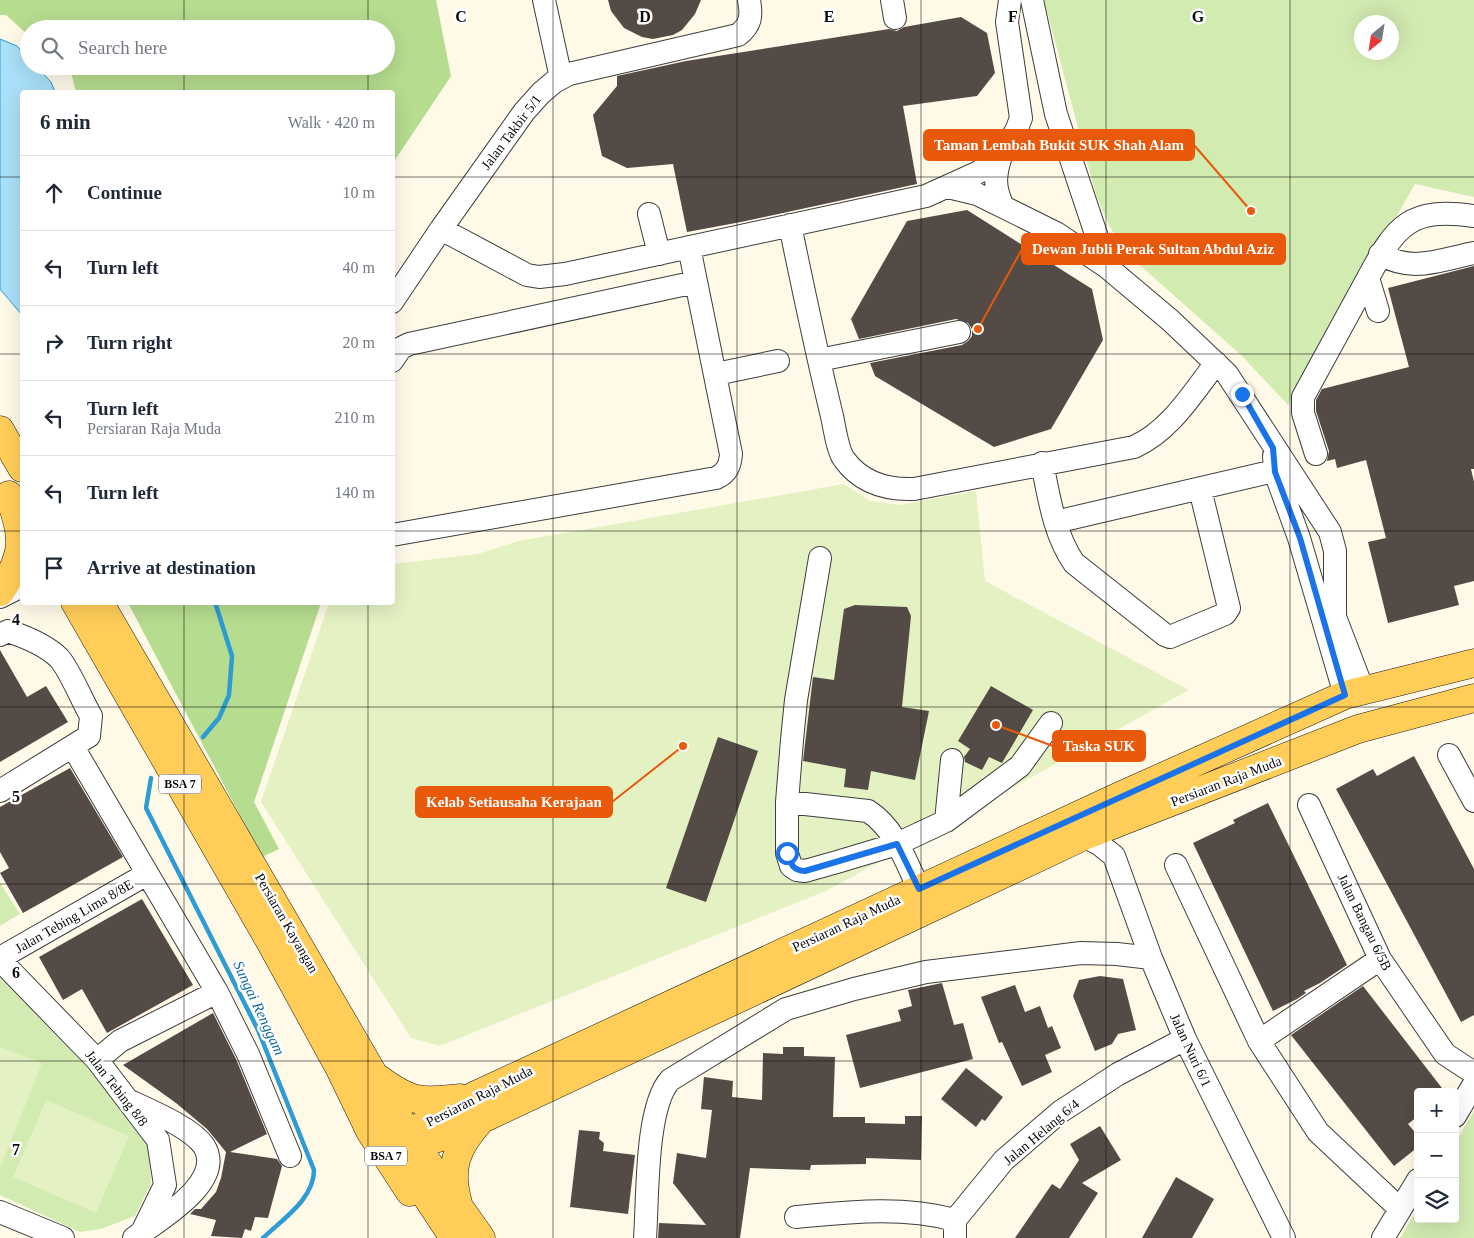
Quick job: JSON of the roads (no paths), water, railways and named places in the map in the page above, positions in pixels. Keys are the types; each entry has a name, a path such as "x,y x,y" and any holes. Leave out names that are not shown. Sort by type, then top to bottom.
{"main road":[{"path":"0,430 20,465"},
{"path":"0,592 15,569 20,550 19,523 10,497"},
{"path":"0,597 20,592"},
{"path":"71,605 87,610"},
{"path":"114,605 132,659"},
{"name":"Persiaran Kayangan","path":"87,610 132,659 378,1078 411,1139 481,1238"},
{"name":"Persiaran Kayangan","path":"87,610 340,1067 370,1130 416,1202 443,1238"},
{"name":"Persiaran Raja Muda","path":"478,1108 919,889 1354,693 1474,662"},
{"path":"1354,693 1367,727"},
{"name":"Persiaran Raja Muda","path":"411,1139 425,1121 478,1108 1084,836 1367,727 1474,698"},
{"name":"BSA 7","path":"340,1067 376,1119 388,1130 411,1139 408,1164 411,1173 454,1238"},
{"path":"378,1078 404,1097 416,1101 478,1108 454,1163 453,1186 458,1206"}],"street":[{"path":"544,0 561,78"},
{"name":"Jalan Takbir 5/1","path":"395,298 524,112 541,92 569,74 738,35 750,23 749,0"},
{"path":"441,229 527,276 539,277 565,274 926,196 979,172 1002,153 1021,118 1007,22 1010,0"},
{"path":"1032,0 1056,114 1107,266"},
{"path":"1021,118 1056,114"},
{"path":"1002,153 995,179 997,194 1004,206"},
{"path":"948,187 977,194 1004,206 1056,234 1107,266 1132,285 1216,363 1242,394 1273,448 1300,538 1354,693"},
{"path":"649,214 659,254"},
{"path":"1316,454 1303,413 1303,397 1380,254 1401,226 1412,219 1440,214 1474,216"},
{"path":"790,225 819,360 843,458 861,476 877,485 896,490 914,489 1042,463 1134,448 1150,440 1166,426 1216,363"},
{"path":"395,534 716,478 722,475 730,464 731,454 689,247"},
{"path":"1380,254 1394,262 1407,265 1474,253"},
{"path":"1368,278 1378,311"},
{"path":"395,357 402,348 409,344 696,282"},
{"path":"819,360 959,332"},
{"path":"716,374 778,361"},
{"path":"1042,463 1055,522 1066,552 1074,563 1164,635 1176,636 1225,614 1229,608 1200,489"},
{"path":"1055,522 1281,470"},
{"path":"1281,470 1320,512 1330,532 1335,551 1335,618 1354,693"},
{"path":"820,558 796,700 787,802 787,853 791,866 797,870 805,871 897,844 946,821 1020,766 1051,723"},
{"path":"0,597 20,587"},
{"path":"0,791 81,742 91,716 60,659 45,647 4,633"},
{"path":"81,742 147,874 217,992 248,1054 290,1156"},
{"path":"1449,755 1474,801"},
{"path":"946,821 952,760"},
{"path":"787,802 868,811 879,818 897,844 919,889"},
{"name":"Jalan Bangau 6/5B","path":"1309,805 1380,959 1445,1054 1474,1073"},
{"path":"1084,836 1099,844 1114,856 1119,835 1126,820"},
{"name":"Jalan Nuri 6/1","path":"1114,856 1151,958 1185,1039 1284,1238"},
{"path":"1176,865 1259,1040 1318,1132 1400,1209"},
{"name":"Jalan Tebing Lima 8/8E","path":"0,959 147,874"},
{"path":"645,1238 653,1122 664,1086 670,1080 786,1009 854,989 926,972 1081,953 1117,954 1151,958"},
{"name":"Jalan Tebing 8/8","path":"0,959 97,1060 124,1098 158,1140 164,1185 138,1235"},
{"path":"1259,1040 1380,959"},
{"path":"97,1060 120,1041 217,992"},
{"name":"Jalan Helang 6/4","path":"955,1229 1004,1160 1060,1112 1118,1074 1185,1039"},
{"path":"1459,1109 1474,1084"},
{"path":"124,1098 191,1134 204,1146 209,1162 204,1179 180,1206 138,1235"},
{"path":"1383,1238 1414,1186"},
{"path":"796,1216 900,1210 931,1214 955,1229"},
{"path":"0,1212 62,1238"}],"water":[{"path":"0,39 17,46 20,49 20,75 44,75 51,82 54,90 20,90 20,313 0,289"}],"waterway":[{"name":"Sungai Renggam","path":"203,737 219,718 229,695 232,656 216,605"},
{"name":"Sungai Renggam","path":"151,778 146,808 258,1030 314,1170 313,1180 303,1199 288,1216 263,1238"}],"place":[{"name":"Taman Lembah Bukit SUK Shah Alam","path":"1251,211"},
{"name":"Dewan Jubli Perak Sultan Abdul Aziz","path":"978,329"},
{"name":"Taska SUK","path":"996,725"},
{"name":"Kelab Setiausaha Kerajaan","path":"683,746"}]}
